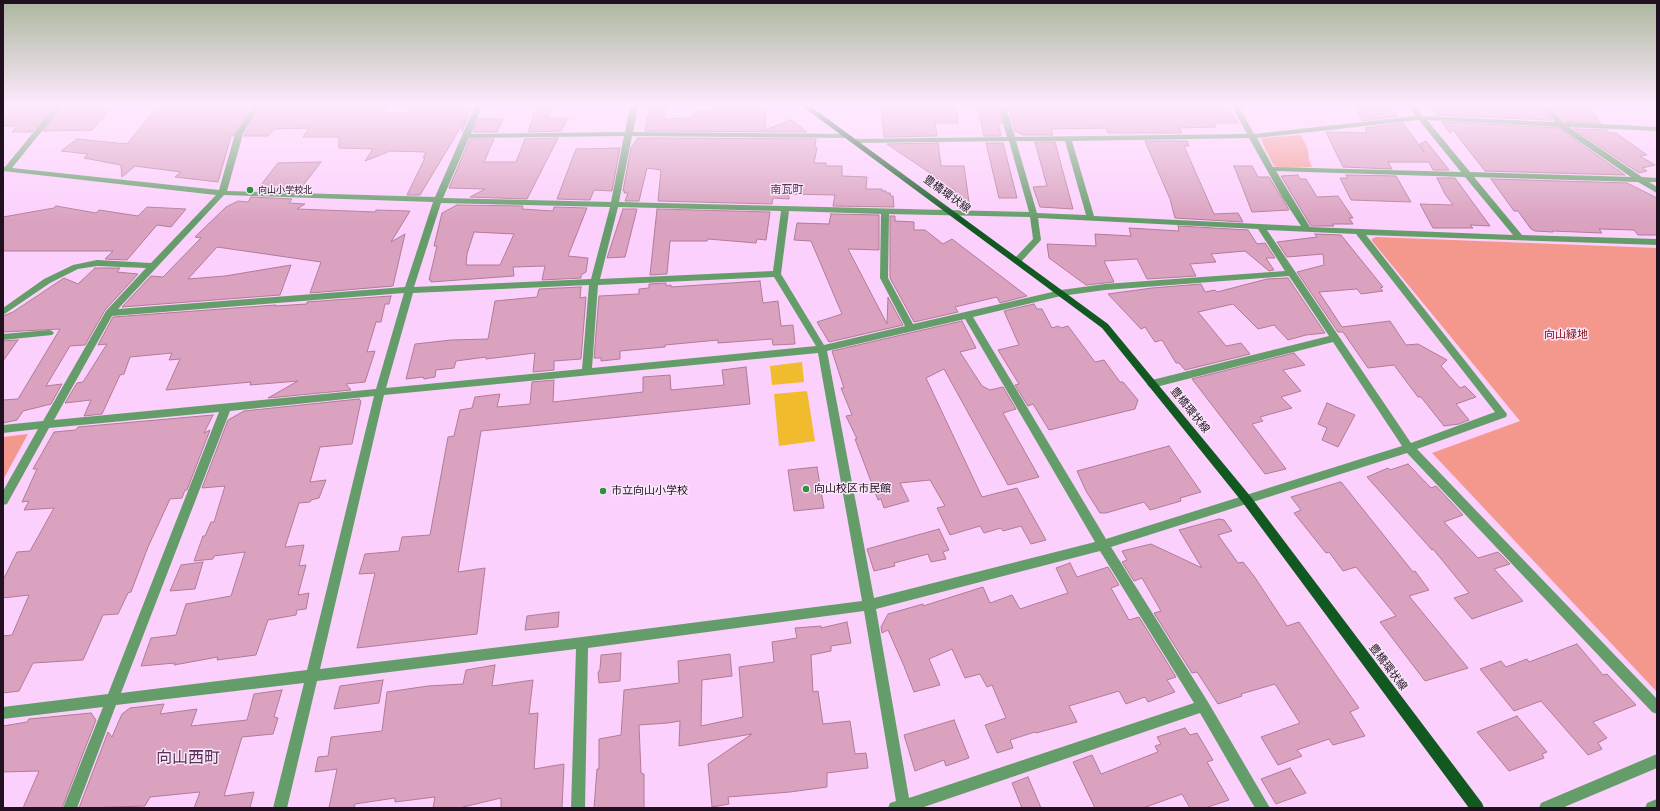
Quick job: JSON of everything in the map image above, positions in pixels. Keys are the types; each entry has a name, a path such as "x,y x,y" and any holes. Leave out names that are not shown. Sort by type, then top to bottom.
{"main road":[{"name":"豊橋環状線","path":"858,144 1105,326 1247,500 1477,808"}],"street":[{"path":"5,169 27,144"},
{"path":"3,501 109,313 222,193 236,144"},
{"path":"280,808 314,674 380,393 408,290 438,200 464,144"},
{"path":"587,372 594,283 615,203 627,144"},
{"path":"1013,144 1034,215 1037,240 1017,261"},
{"path":"1069,144 1091,218"},
{"path":"1257,144 1286,197 1307,229"},
{"path":"1443,144 1519,237"},
{"path":"1588,144 1657,191"},
{"path":"5,169 222,193 1034,215 1359,232 1657,242"},
{"path":"1271,169 1657,180"},
{"path":"785,208 777,274 822,349 869,605 901,808 1203,706"},
{"path":"886,212 884,278 910,328"},
{"path":"1260,226 1409,448 1657,708"},
{"path":"3,713 112,701 314,674 582,643 869,605 1103,545 1409,448 1502,414 1359,232"},
{"path":"3,312 47,281 76,267 98,263 152,266"},
{"path":"3,429 822,349 1061,293 1105,287 1292,273"},
{"path":"109,313 408,290 777,274"},
{"path":"968,315 1103,545 1203,706 1263,808"},
{"path":"3,337 49,333"},
{"path":"1152,384 1335,338"},
{"path":"70,808 226,407"},
{"path":"578,808 582,643"},
{"path":"1546,808 1657,761"},
{"path":"1652,808 1657,806"}],"green space":[{"path":"1263,144 1305,144 1312,167 1280,168 1274,166"},
{"name":"向山緑地","path":"1376,237 1657,248 1657,692 1432,453 1520,421 1372,241 1372,239"},
{"path":"28,434 3,480 3,437"}],"shaded area":[{"path":"802,362 804,382 772,385 770,366"},
{"path":"807,391 815,441 779,446 774,394"}],"building":[{"path":"71,144 229,144 218,182 175,177 181,172 135,166 122,177 121,165 84,158 88,154 61,151"},
{"path":"339,144 451,144 420,195 407,195 425,158 423,158 426,152 390,151 365,161 373,149 339,148"},
{"path":"468,144 492,144 484,162 516,162 523,144 555,144 527,199 470,197 485,189 449,188"},
{"path":"634,144 815,144 815,147 817,148 814,163 826,163 826,166 842,166 842,176 867,177 866,189 882,189 882,191 886,191 886,193 890,193 891,196 893,196 894,207 833,206 835,195 789,194 789,199 773,198 772,204 658,201 661,170 647,168 639,201 625,201 628,193 624,193 625,191 623,191 631,148"},
{"path":"887,144 938,144 941,166 964,166 970,209 964,209 954,189 948,188 930,173"},
{"path":"986,144 1003,144 1017,198 999,198"},
{"path":"1036,144 1055,144 1073,209 1040,207 1033,187 1047,186"},
{"path":"1146,144 1188,144 1189,146 1184,146 1214,214 1238,213 1243,222 1175,218 1170,199"},
{"path":"1332,144 1418,144 1424,152 1420,144 1428,144 1449,170 1433,170 1429,162 1388,162 1392,169 1343,167"},
{"path":"1464,144 1581,144 1625,175 1485,171"},
{"path":"1596,144 1631,144 1647,155 1640,156 1655,165 1642,168 1647,171 1639,173"},
{"path":"620,148 612,191 594,190 590,200 557,199 576,149"},
{"path":"321,162 298,192 257,190 278,163"},
{"path":"1234,166 1252,166 1258,177 1269,177 1289,210 1252,212"},
{"path":"1298,175 1300,179 1306,179 1317,197 1338,196 1353,218 1349,218 1353,224 1311,226 1281,176"},
{"path":"1346,175 1396,176 1411,202 1351,200 1340,178 1348,178"},
{"path":"1437,178 1455,178 1490,226 1470,225 1473,228 1433,228 1420,204 1453,205 1445,194"},
{"path":"1491,179 1627,183 1657,198 1657,235 1638,235 1634,230 1599,229 1602,233 1535,231 1531,229 1518,211 1514,211"},
{"path":"251,197 292,199 289,203 305,204 297,209 375,212 376,210 410,211 391,242 405,234 393,286 310,293 321,262 217,247 188,279 225,276 291,265 280,295 122,307 151,276 163,277 201,238 195,237 226,207 238,201 248,202"},
{"path":"457,205 523,206 522,209 553,211 554,207 587,208 568,256 588,258 586,272 581,275 581,278 542,280 545,266 513,267 514,276 431,282 431,280 429,280 437,246 434,246 442,213","holes":["474,232 514,234 500,265 466,265 467,254"]},
{"path":"56,206 96,213 99,210 138,216 147,207 186,209 171,227 157,225 127,260 105,259 113,251 3,251 3,217 54,208"},
{"path":"623,209 637,209 625,257 607,258"},
{"path":"657,209 770,212 766,240 757,239 756,243 708,239 707,241 670,241 667,274 650,275"},
{"path":"831,214 879,215 879,250 848,249 887,324 888,297 903,325 829,342 817,322 842,314 811,241 794,240 797,223 829,224"},
{"path":"890,216 895,216 895,221 914,222 914,230 925,230 943,244 952,239 1027,296 1000,303 997,297 955,307 958,312 914,322 890,278"},
{"path":"1178,226 1248,230 1257,244 1265,243 1275,258 1266,258 1274,270 1269,271 1245,251 1211,254 1216,262 1190,264 1196,276 1147,279 1137,259 1104,261 1114,282 1086,285 1049,258 1047,244 1096,246 1095,234 1131,236 1129,228 1179,231"},
{"path":"1315,234 1341,235 1383,287 1380,288 1383,291 1361,294 1357,289 1319,292 1342,327 1390,321 1406,345 1418,344 1447,360 1441,366 1460,388 1465,386 1476,397 1456,404 1469,420 1459,424 1444,426 1421,397 1418,397 1394,365 1368,368 1343,332 1338,332 1297,272 1324,265 1323,254 1287,257 1277,242 1317,237"},
{"path":"95,268 120,268 117,272 138,274 105,310 85,345 70,346 46,386 62,384 51,404 23,411 17,420 3,423 3,400 18,399 60,329 3,332 3,316 13,312 64,278 78,284"},
{"path":"1288,278 1325,333 1306,335 1288,340 1274,325 1258,329 1233,304 1198,312 1226,346 1241,343 1250,354 1185,370 1179,363 1176,363 1162,340 1155,342 1145,327 1141,329 1108,294 1152,288 1201,284 1205,292 1215,290 1217,292 1267,279"},
{"path":"760,281 763,303 778,301 781,326 793,325 795,344 773,345 772,339 718,343 718,340 620,351 620,359 601,361 601,358 594,358 599,296 639,294 639,289 649,288 649,284 666,283 666,286 671,285 671,287"},
{"path":"581,287 580,298 586,297 581,359 554,361 554,370 533,372 535,353 486,359 486,357 456,361 454,368 436,370 435,377 424,379 423,377 406,379 415,344 451,340 488,339 495,301 537,297 539,289"},
{"path":"391,296 389,304 385,304 381,322 376,322 367,352 375,351 365,382 346,384 351,390 268,398 298,381 250,385 251,382 166,390 180,359 169,360 172,353 130,357 124,374 120,375 102,414 84,416 91,400 65,403 77,383 83,382 107,344 98,345 113,317 307,304 307,302"},
{"path":"1034,304 1037,309 1042,309 1052,328 1058,326 1061,328 1068,326 1095,362 1104,360 1120,382 1123,382 1138,400 1135,409 1049,430 1033,404 1028,406 1015,385 1019,384 998,350 1019,345 1004,311"},
{"path":"962,321 976,348 960,352 982,386 990,390 1003,387 1016,409 1003,413 1039,477 1008,485 944,369 926,378 982,497 1017,488 1046,540 1031,544 1021,526 1003,531 1001,528 984,533 980,526 950,535 937,508 945,506 930,480 900,483 909,501 884,508 881,499 878,500 855,439 857,439 846,416 852,415 841,388 844,388 832,351"},
{"path":"18,340 3,361 3,341"},
{"path":"1294,353 1305,365 1283,370 1301,391 1281,397 1292,408 1260,417 1263,421 1252,424 1286,469 1265,474 1192,379"},
{"path":"746,367 750,404 481,431 458,572 485,568 477,634 357,648 375,573 359,574 365,554 399,551 402,537 430,535 448,437 454,436 460,410 472,408 475,397 500,394 497,407 530,404 532,382 554,380 553,402 643,392 643,377 670,375 671,390 724,385 722,370"},
{"path":"359,399 361,401 352,444 320,447 310,482 326,480 319,498 311,500 310,502 299,503 285,547 304,545 299,566 306,565 298,595 309,593 306,609 297,610 296,615 268,620 256,655 217,660 218,657 174,665 175,663 141,666 151,638 176,635 186,604 231,596 245,552 214,556 213,559 194,561 203,536 205,536 211,522 214,522 225,486 202,488 228,420 244,411"},
{"path":"1327,403 1355,415 1338,447 1322,440 1327,428 1318,424"},
{"path":"213,415 204,433 210,430 187,490 185,490 182,498 170,499 148,547 131,592 128,593 118,614 103,615 83,660 33,663 19,691 3,693 3,636 12,635 29,595 3,598 3,580 17,552 30,551 54,508 24,510 29,501 22,502 37,469 33,469 54,432 76,430 78,427"},
{"path":"1169,446 1201,492 1180,498 1181,501 1150,510 1144,502 1106,513 1100,513 1086,491 1077,471"},
{"path":"1408,464 1431,488 1436,486 1463,515 1444,522 1478,558 1498,552 1510,564 1494,569 1523,601 1472,619 1454,598 1469,593 1433,549 1432,550 1367,477 1388,468 1390,470"},
{"name":"向山校区市民館","path":"817,467 824,508 794,511 788,470"},
{"path":"1340,482 1413,572 1415,571 1429,590 1409,596 1468,668 1425,681 1380,622 1396,616 1356,567 1343,571 1329,552 1326,553 1294,513 1301,510 1291,497"},
{"path":"1219,519 1224,520 1232,531 1218,535 1238,563 1243,562 1254,576 1287,626 1299,622 1359,708 1350,712 1365,736 1333,745 1329,739 1297,750 1302,756 1278,765 1261,737 1300,723 1275,684 1241,694 1242,696 1218,704 1197,672 1192,673 1154,613 1161,611 1142,578 1134,581 1122,562 1127,560 1122,551 1151,544 1202,568 1179,530"},
{"path":"939,529 949,550 943,552 946,559 931,562 928,554 894,563 895,566 874,571 867,549"},
{"path":"203,562 195,589 170,591 181,565"},
{"path":"1070,563 1077,577 1108,567 1119,585 1111,588 1129,620 1139,617 1176,677 1167,680 1175,692 1148,702 1145,697 1126,704 1119,691 1069,706 1077,722 1036,733 1035,732 1010,740 1013,748 997,753 985,725 1006,718 992,685 987,687 980,674 965,678 952,649 929,659 940,685 914,692 888,630 882,633 881,627 888,614 923,604 923,606 983,587 990,603 1012,595 1020,609 1068,593 1056,568"},
{"path":"559,612 558,627 525,630 527,616"},
{"path":"847,622 851,643 831,646 831,651 811,655 813,692 818,691 823,724 850,721 855,754 866,753 868,768 827,773 827,787 790,792 728,797 729,804 712,807 708,764 752,734 679,746 680,721 639,725 641,773 644,774 644,808 594,808 597,769 599,769 599,739 621,735 624,690 679,683 678,661 730,654 732,676 702,680 701,726 743,717 739,667 774,662 772,642 797,638 795,628 821,626 821,628"},
{"path":"1577,644 1603,675 1607,674 1636,705 1593,722 1607,738 1598,743 1602,749 1588,755 1541,701 1514,711 1480,669 1501,661 1506,667 1527,659 1529,662"},
{"path":"621,653 620,681 599,683 598,673 600,669 601,655"},
{"path":"495,665 492,686 533,680 529,714 538,713 534,769 564,764 562,808 501,808 501,798 459,808 433,808 435,797 395,802 395,798 355,804 354,808 329,808 337,769 315,772 318,757 328,756 331,737 382,731 387,692 428,686 463,684 466,670"},
{"path":"383,680 379,703 334,709 340,686"},
{"path":"282,690 274,717 278,718 273,734 242,737 224,796 254,792 250,808 194,808 200,792 150,797 145,806 79,808 108,732 112,737 122,714 130,708 164,704 160,714 197,709 191,726 247,720 254,694"},
{"path":"91,713 96,720 62,808 23,808 39,771 3,772 3,726 27,722 29,719"},
{"path":"1517,716 1547,752 1542,754 1544,758 1509,771 1477,732"},
{"path":"954,720 969,758 946,766 944,760 915,771 904,735"},
{"path":"1185,728 1190,735 1197,733 1213,760 1207,762 1229,800 1205,808 1190,808 1182,794 1143,808 1095,808 1073,762 1092,755 1101,774 1158,752 1155,746 1161,744 1157,737"},
{"path":"1290,768 1306,793 1276,804 1261,779"},
{"path":"1028,777 1041,808 1022,808 1012,783"}],"place":[{"name":"向山小学校北","path":"250,190"},
{"name":"向山校区市民館","path":"806,489"},
{"name":"市立向山小学校","path":"603,491"}],"district":[{"name":"南瓦町","path":"787,190"},
{"name":"向山西町","path":"188,758"}]}
